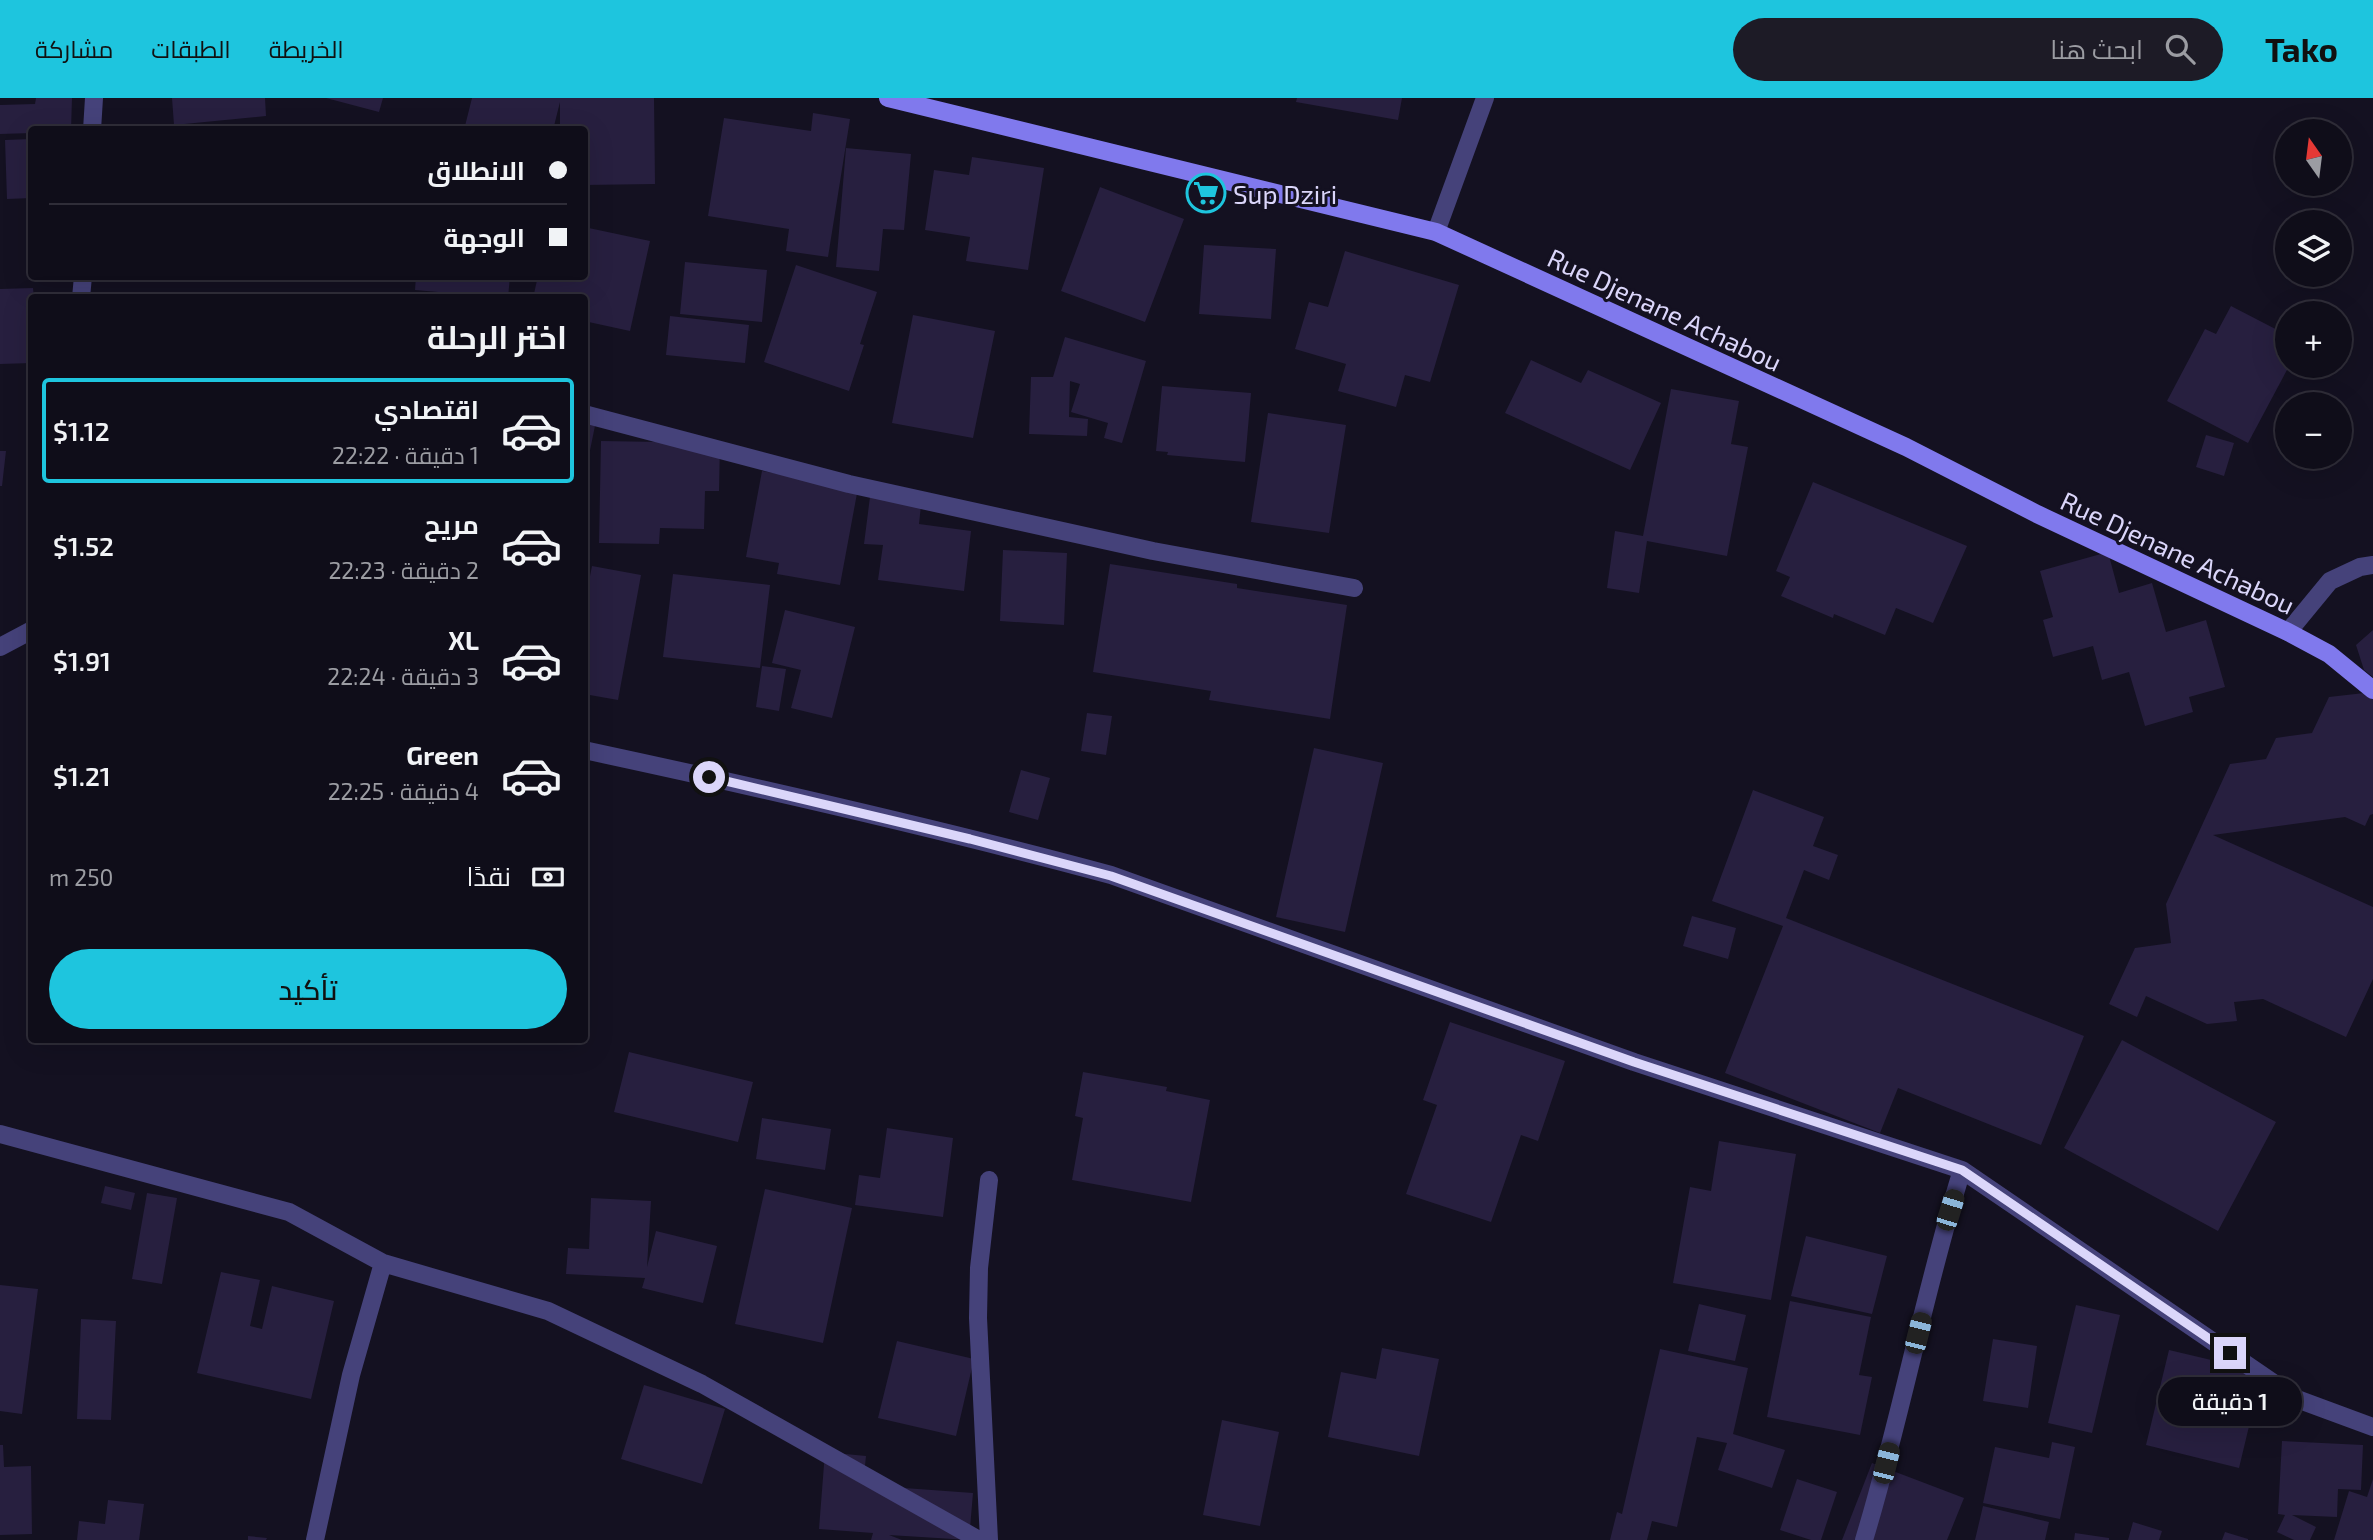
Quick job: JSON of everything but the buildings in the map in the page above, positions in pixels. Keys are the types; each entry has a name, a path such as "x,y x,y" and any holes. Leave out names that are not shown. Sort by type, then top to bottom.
{"main road":[{"name":"Rue Djenane Achabou","path":"888,98 917,101 1436,232 1906,447 2037,514 2288,632 2329,654 2373,690"}],"street":[{"path":"92,126 94,98"},
{"path":"1436,232 1485,98"},
{"path":"588,415 849,484 1153,551 1354,588"},
{"path":"2288,632 2330,581 2360,567 2373,565"},
{"path":"0,647 28,632"},
{"path":"588,751 783,793 1111,876 1634,1062 1962,1170 2298,1398 2373,1427"},
{"path":"0,1134 289,1212 383,1263 548,1311 702,1384 979,1540"},
{"path":"1864,1540 1880,1489 1943,1229 1962,1170"},
{"path":"989,1180 979,1268 978,1318 989,1540"},
{"path":"315,1540 351,1375 383,1263"}],"place":[{"name":"Sup Dziri","path":"1206,193"}],"route":[{"path":"709,777 1023,852 1111,876 1634,1062 1962,1170 2230,1353"}]}
